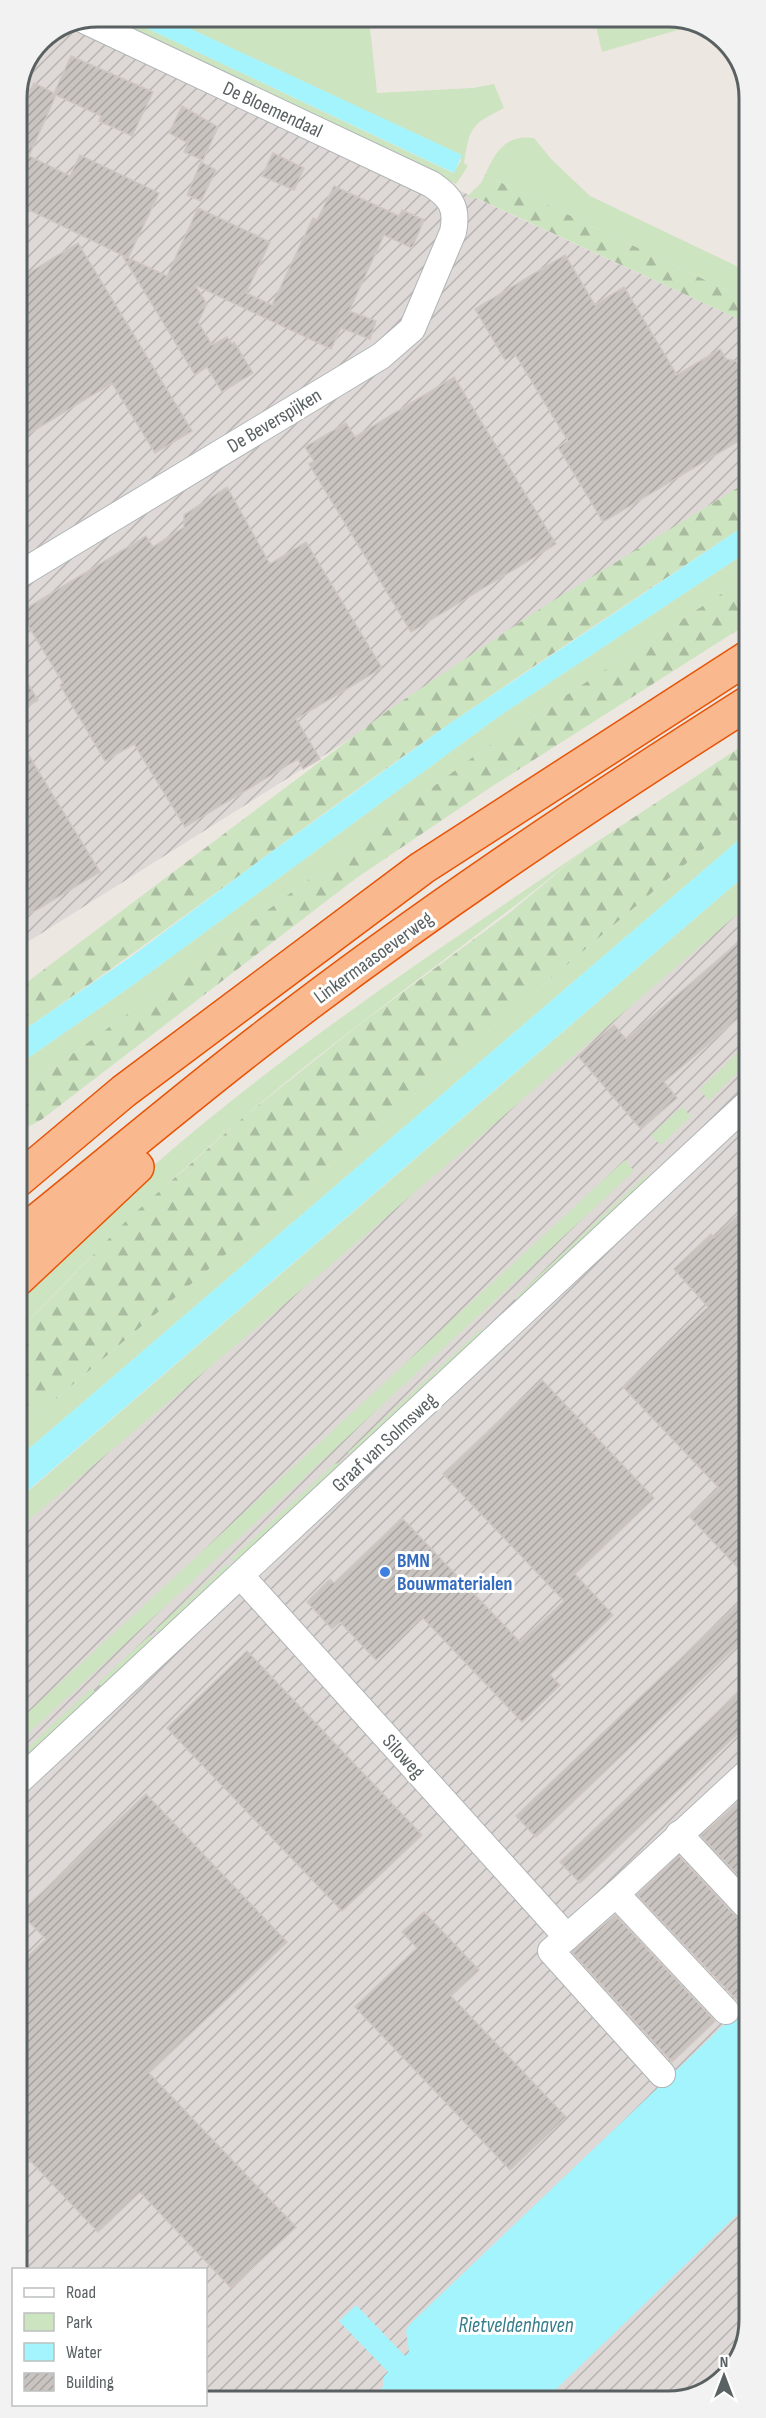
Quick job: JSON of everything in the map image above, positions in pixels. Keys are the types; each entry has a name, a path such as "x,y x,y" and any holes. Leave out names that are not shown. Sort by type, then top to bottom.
{"highway":[{"name":"Linkermaasoeverweg","path":"27,1172 124,1090 422,868 739,663"},
{"name":"Linkermaasoeverweg","path":"27,1229 261,1039 447,902 609,792 739,709"},
{"path":"27,1271 96,1204 218,1096 261,1039"},
{"path":"27,1149 54,1129 124,1090"}],"street":[{"name":"De Bloemendaal","path":"99,27 431,184 446,193 454,204"},
{"name":"De Beverspijken","path":"27,570 388,349 411,329 453,232 456,217 454,204"},
{"name":"Graaf van Solmsweg","path":"27,1774 739,1110"},
{"name":"Siloweg","path":"241,1576 567,1937"},
{"path":"662,2074 551,1951 739,1780"},
{"path":"679,1834 739,1898"},
{"path":"616,1894 726,2011"}],"shaded area":[{"path":"104,27 739,319 739,494 27,942 27,98 32,71 48,48 59,39 84,28"},
{"path":"739,897 739,2320 738,2334 734,2346 694,2346 694,2386 668,2391 207,2391 207,2268 27,2268 27,1510"}],"green space":[{"path":"123,27 144,27 453,173 461,161 461,155 186,27 370,27 377,93 473,88 494,84 504,108 478,123 474,128 468,141 464,163 468,166 456,184"},
{"path":"596,27 683,28 602,52"},
{"path":"524,137 534,138 552,160 590,196 739,267 739,296 485,175 503,146"},
{"path":"485,175 739,296 739,319 479,199 467,197 481,183"},
{"path":"739,487 739,529 449,724 127,958 27,1028 27,982 390,709 543,607"},
{"path":"739,557 739,582 481,751 162,989 57,1065 27,1083 27,1059 133,985 498,717"},
{"path":"739,582 739,629 488,789 355,879 41,1120 27,1127 27,1083 57,1065 162,989 481,751"},
{"path":"739,748 739,819 27,1423 27,1323 129,1218 245,1116 360,1024 508,914 586,849"},
{"path":"739,819 739,840 27,1450 27,1423"},
{"path":"586,849 328,1048 244,1117 128,1221 27,1323 27,1290 80,1234 147,1172 216,1113 288,1057 436,951"},
{"path":"739,881 739,913 327,1268 27,1521 27,1492"},
{"path":"739,1052 739,1071 709,1100 699,1090"},
{"path":"682,1107 691,1116 661,1145 651,1135"},
{"path":"625,1160 634,1171 27,1735 27,1714"},
{"path":"647,1174 648,1179 516,1303 515,1298"},
{"path":"481,1329 483,1332 351,1458 348,1452"},
{"path":"340,1462 343,1465 236,1564 231,1559 333,1465"},
{"path":"227,1564 231,1568 159,1635 155,1630"},
{"path":"150,1635 154,1639 102,1688 98,1683"},
{"path":"92,1688 96,1693 27,1757 27,1749"}],"water":[{"path":"144,27 187,27 462,155 454,173"},
{"path":"739,529 739,557 498,717 133,985 27,1059 27,1028 132,956 449,724"},
{"path":"739,840 739,881 27,1491 27,1450"},
{"name":"Rietveldenhaven","path":"739,2011 739,2213 554,2391 379,2391 383,2387 383,2378 388,2372 339,2321 356,2305 405,2356 409,2352 406,2330"}],"building":[{"path":"71,56 153,92 132,136 99,121 101,116 56,95 29,156 70,176 80,155 159,193 128,258 27,209 27,98 34,83 54,93"},
{"path":"182,106 218,127 203,160 184,152 188,143 169,133"},
{"path":"273,153 304,168 294,190 262,176"},
{"path":"201,162 216,170 201,201 187,195"},
{"path":"334,186 399,216 402,210 424,220 412,248 384,235 349,311 376,321 370,339 341,328 331,349 195,285 207,304 198,322 212,345 227,337 232,344 234,342 253,373 222,392 207,367 195,375 122,255 167,276 198,208 270,242 246,293 272,305 313,218 317,220"},
{"path":"78,243 192,431 155,453 112,383 27,435 27,274"},
{"path":"565,255 595,305 624,287 677,375 720,349 726,359 736,361 739,366 737,377 739,380 739,441 603,522 558,447 568,441 515,354 505,360 475,309"},
{"path":"454,377 556,544 411,632 309,464 314,461 305,447 346,423 355,437"},
{"path":"227,487 270,564 306,542 382,668 296,719 320,759 303,769 298,759 185,827 134,744 105,761 60,685 63,683 27,624 27,608 146,536 153,547 184,527 184,515"},
{"path":"27,682 38,700 27,707"},
{"path":"27,752 100,872 27,916"},
{"path":"739,942 739,1017 664,1082 677,1098 641,1129 578,1056 614,1025 626,1039"},
{"path":"739,1214 739,1565 737,1567 689,1516 719,1488 623,1387 708,1307 674,1269 711,1234 714,1238"},
{"path":"542,1380 654,1498 575,1574 613,1615 550,1675 560,1685 522,1722 422,1617 376,1660 340,1622 332,1629 307,1602 330,1579 334,1583 402,1518 520,1642 564,1601 443,1474"},
{"path":"739,1603 739,1644 536,1837 516,1816"},
{"path":"247,1651 422,1835 342,1911 167,1728"},
{"path":"739,1692 739,1732 580,1883 560,1862"},
{"path":"146,1794 287,1942 149,2073 296,2227 231,2288 140,2192 98,2232 27,2157 27,1957 46,1939 27,1920 27,1906"},
{"path":"739,1801 739,1876 701,1836"},
{"path":"679,1856 739,1919 739,1998 737,2000 637,1895"},
{"path":"424,1912 479,1970 451,1996 566,2117 510,2170 355,2007 417,1948 402,1932"},
{"path":"615,1915 715,2021 672,2062 572,1952"}],"place":[{"name":"BMN Bouwmaterialen","path":"385,1572"}]}
